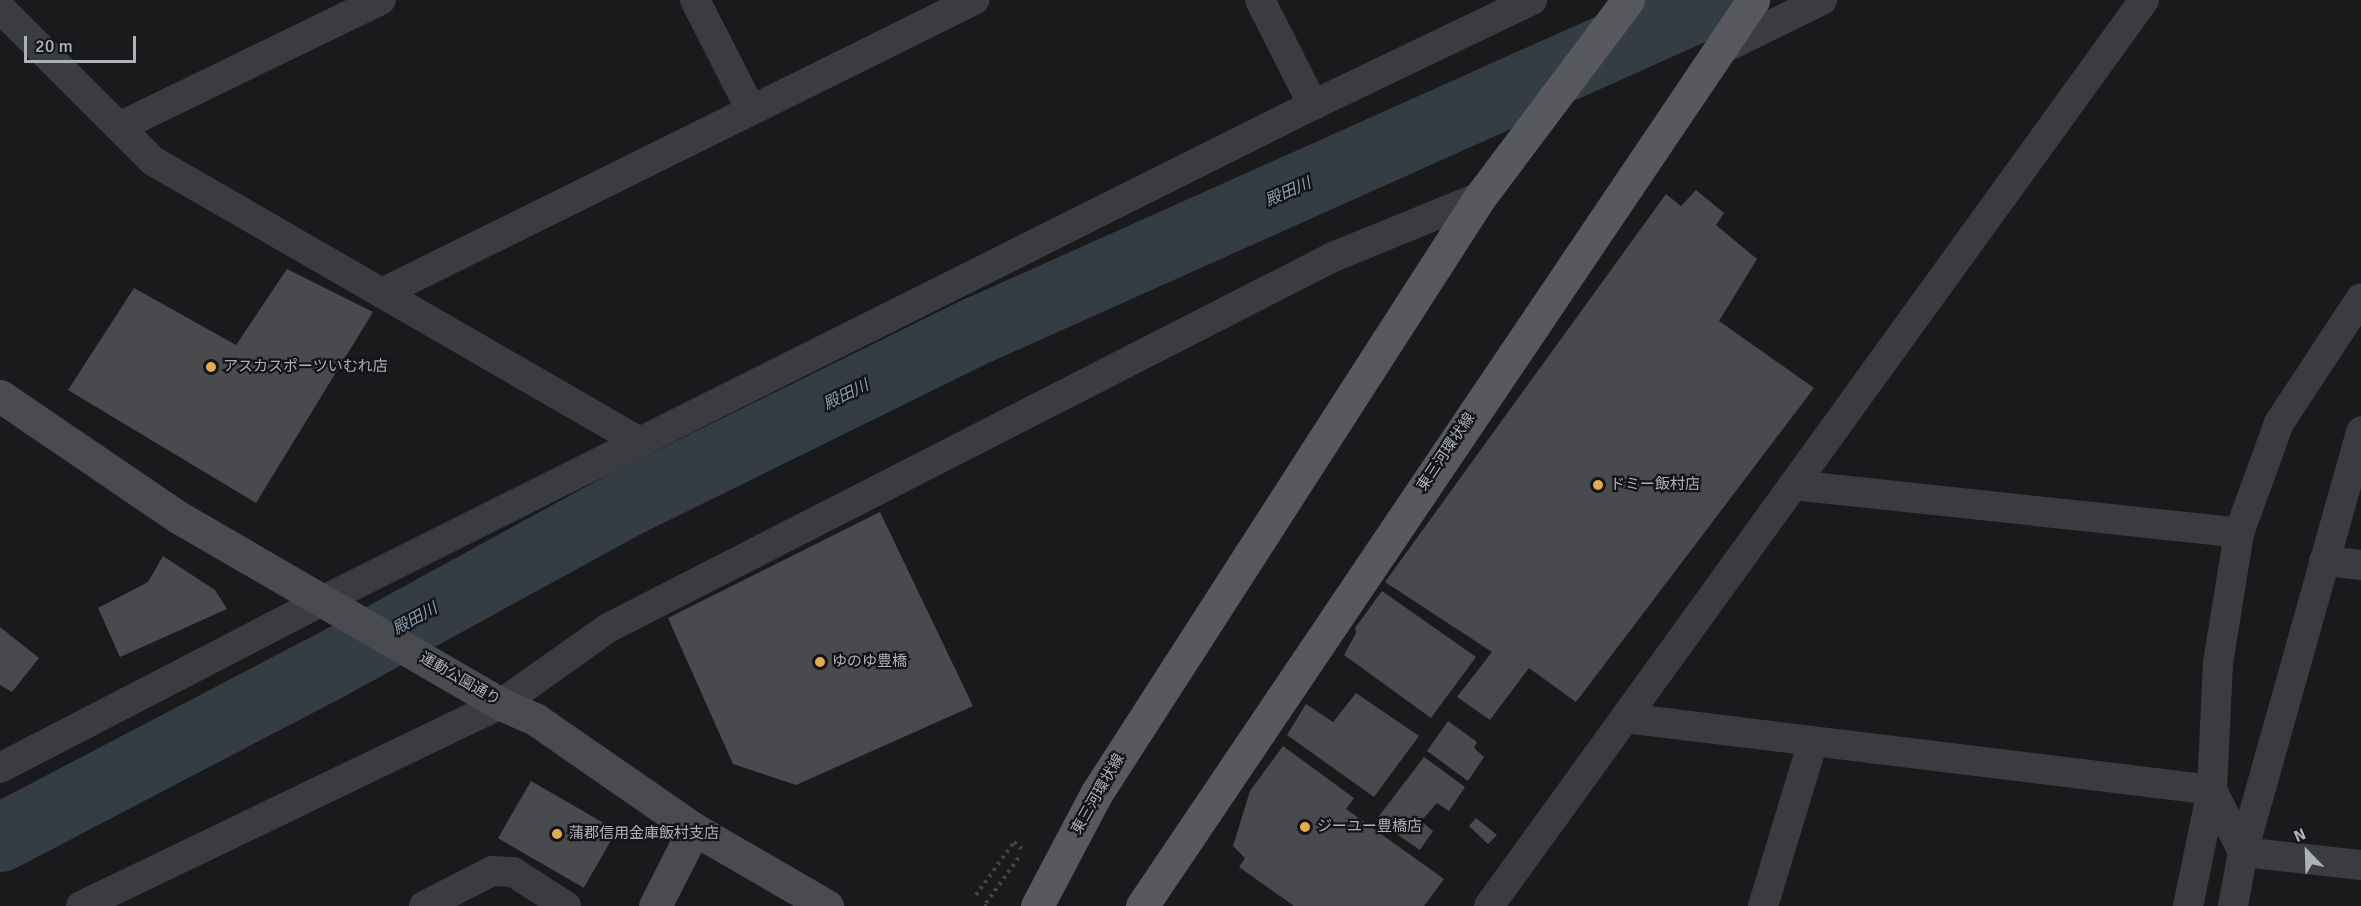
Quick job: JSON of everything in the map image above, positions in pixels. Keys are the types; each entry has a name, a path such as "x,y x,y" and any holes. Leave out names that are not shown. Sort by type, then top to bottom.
{"main road":[{"name":"東三河環状線","path":"1037,906 1096,794 1480,197 1628,0"},
{"name":"東三河環状線","path":"1142,906 1746,11"}],"street":[{"path":"119,127 381,0"},
{"path":"695,0 751,111"},
{"path":"382,293 974,0"},
{"path":"1260,0 1313,105"},
{"path":"0,768 332,604 640,442 1313,105 1532,0"},
{"path":"1718,51 1822,0"},
{"path":"1489,906 2144,0"},
{"path":"0,8 153,161 640,442"},
{"path":"81,906 488,696 619,623 1333,257 1480,197"},
{"path":"2188,906 2212,790 2218,663 2239,532 2279,423 2361,298"},
{"name":"運動公園通り","path":"0,396 178,517 488,696 535,719 694,830 827,906"},
{"path":"2233,906 2244,852 2324,561 2349,517 2361,431"},
{"path":"1793,485 2239,532"},
{"path":"2324,561 2361,565"},
{"path":"1625,718 2212,790"},
{"path":"1763,906 1812,741"},
{"path":"2212,790 2244,852"},
{"path":"655,906 694,830"},
{"path":"2244,852 2361,865"},
{"path":"424,906 492,871 513,872 566,906"}],"path":[{"path":"976,895 1014,842 1025,849 985,905 991,906"}],"building":[{"name":"ドミー飯村店","path":"1696,190 1724,213 1716,225 1757,259 1719,321 1814,388 1576,702 1529,668 1490,720 1457,697 1492,652 1385,582 1666,194 1681,206"},
{"name":"アスカスポーツいむれ店","path":"287,269 373,312 256,503 68,390 134,288 236,345"},
{"name":"ゆのゆ豊橋","path":"880,512 973,706 796,785 733,764 668,618"},
{"path":"163,556 215,590 227,609 120,657 98,608 148,582"},
{"path":"1382,591 1476,657 1431,718 1344,655 1356,633 1355,628"},
{"path":"0,627 39,658 12,692 0,685"},
{"path":"1356,693 1419,736 1374,797 1287,735 1306,704 1333,722"},
{"path":"1448,721 1477,742 1474,748 1484,757 1468,781 1427,751"},
{"name":"ジーユー豊橋店","path":"1283,746 1354,798 1346,809 1444,879 1424,906 1294,906 1239,867 1245,858 1233,846 1250,791"},
{"path":"1424,757 1465,787 1449,811 1437,803 1421,821 1433,831 1420,850 1376,820"},
{"name":"蒲郡信用金庫飯村支店","path":"531,781 617,830 584,888 498,838"},
{"path":"1476,818 1497,835 1488,844 1469,826"}],"waterway":[{"name":"殿田川","path":"0,838 320,671 629,502 979,330 1716,0"}],"place":[{"name":"アスカスポーツいむれ店","path":"211,367"},
{"name":"ドミー飯村店","path":"1598,485"},
{"name":"ゆのゆ豊橋","path":"820,662"},
{"name":"ジーユー豊橋店","path":"1305,827"},
{"name":"蒲郡信用金庫飯村支店","path":"557,834"}]}
